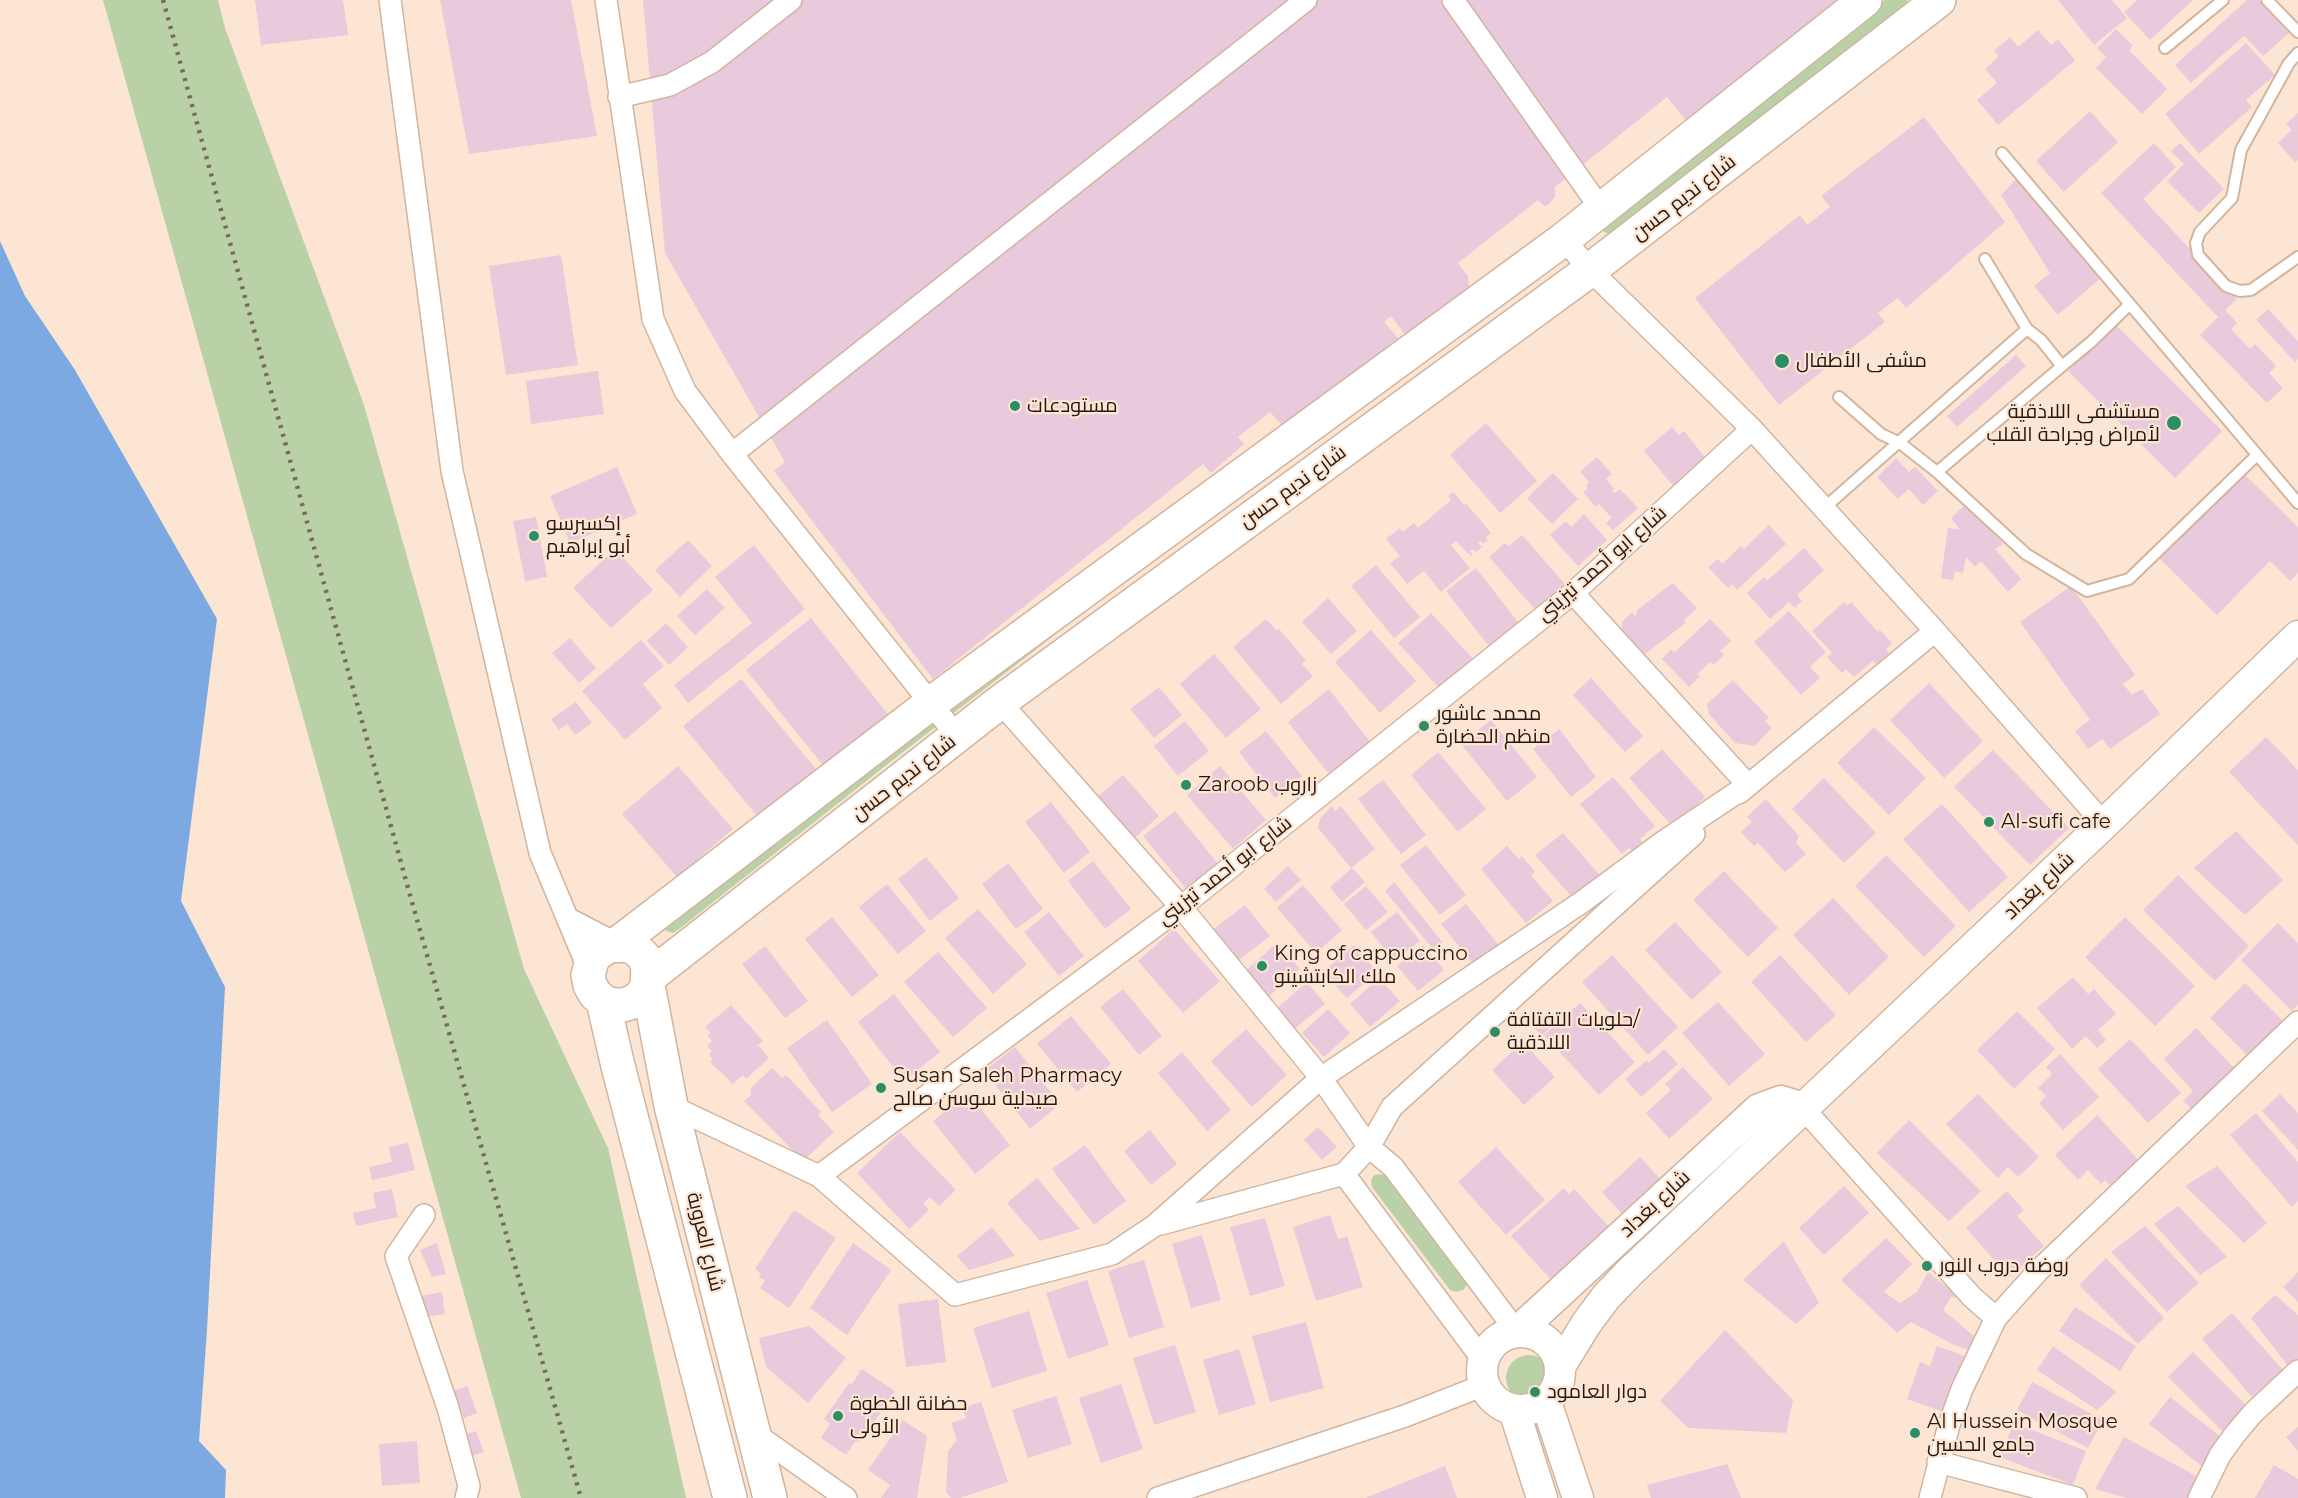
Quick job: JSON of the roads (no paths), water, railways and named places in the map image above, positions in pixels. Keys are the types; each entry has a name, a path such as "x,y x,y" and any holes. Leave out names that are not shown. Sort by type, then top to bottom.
{"main road":[{"name":"شارع نديم حسن","path":"617,944 930,704 1564,239 1864,0"},
{"name":"شارع نديم حسن","path":"649,981 1000,702 1590,270 1939,0"},
{"name":"شارع بغداد","path":"1561,1365 1606,1297 1630,1272 2104,824 2298,636"},
{"path":"589,970 593,957 600,951 617,944"},
{"name":"شارع العروبة","path":"617,944 628,945 644,957 648,966 671,1106 770,1498"},
{"name":"شارع العروبة","path":"589,970 590,985 603,1001 730,1498"},
{"path":"603,1001 613,1005 633,1002 641,996 649,981"},
{"name":"شارع بغداد","path":"1516,1332 1759,1109 1781,1101 1803,1108"},
{"path":"1516,1332 1529,1332 1540,1336 1557,1354 1561,1365 1558,1386 1546,1402 1525,1411 1514,1410 1496,1401 1484,1372 1488,1350 1496,1341 1516,1332"},
{"path":"1546,1402 1578,1498"},
{"path":"1514,1410 1542,1498"}],"street":[{"path":"390,0 452,471 540,853 589,970"},
{"path":"606,0 653,319 685,391 732,454 957,736"},
{"path":"619,97 669,85 712,62 791,0"},
{"path":"732,454 1306,0"},
{"path":"1453,0 1601,209"},
{"path":"1564,239 1590,270 1752,429 1935,631 2104,824"},
{"name":"شارع ابو أحمد تيزيني","path":"819,1176 1181,907 1573,592 1752,429"},
{"path":"1573,592 1748,785"},
{"path":"1154,1226 1344,1174 1369,1147 1392,1107 1748,785 1935,631"},
{"path":"1000,702 1181,907 1322,1078 1369,1147 1393,1167 1516,1332"},
{"path":"671,1106 819,1176 955,1295 1112,1254 1154,1226 1322,1078 1582,902 1663,842 1748,785"},
{"path":"567,918 617,944"},
{"path":"1930,1498 1938,1462 1962,1389 1996,1318 2039,1270 2298,1022"},
{"path":"1803,1108 1972,1297 1996,1318"},
{"path":"1158,1498 1405,1416 1484,1372 1344,1174"},
{"path":"424,1215 396,1256 448,1408 470,1486 466,1498"},
{"path":"2199,1498 2220,1455 2236,1433 2253,1413 2298,1371"},
{"path":"753,1432 846,1498"},
{"path":"1938,1462 2076,1498"}],"lane":[{"path":"2165,48 2223,0"},
{"path":"2267,0 2298,32"},
{"path":"2298,53 2289,63 2241,150 2232,198 2200,232 2196,243 2198,255 2226,286 2240,291 2251,290 2298,257"},
{"path":"2002,153 2298,502"},
{"path":"1985,259 2027,329 2041,340 2062,366"},
{"path":"1937,472 2091,342 2130,305"},
{"path":"1823,509 2027,329"},
{"path":"1839,397 1881,434 1900,443 1937,472 2026,554 2087,591 2129,579 2257,455"}],"water":[{"path":"0,241 25,296 75,370 217,619 181,901 225,987 199,1441 226,1470 225,1498 0,1498"}],"railway":[{"path":"163,0 408,888 581,1498"}],"place":[{"name":"مشفى الأطفال","path":"1782,361"},
{"name":"مستودعات","path":"1015,406"},
{"name":"مستشفى اللاذقية لأمراض وجراحة القلب","path":"2174,423"},
{"name":"إكسبرسو أبو إبراهيم","path":"534,536"},
{"name":"محمد عاشور منظم الحضارة","path":"1424,726"},
{"name":"Zaroob زاروب","path":"1186,785"},
{"name":"Al-sufi cafe","path":"1989,822"},
{"name":"King of cappuccino ملك الكابتشينو","path":"1262,966"},
{"name":"حلويات التفتافة/ اللاذقية","path":"1495,1032"},
{"name":"Susan Saleh Pharmacy صيدلية سوسن صالح","path":"881,1088"},
{"name":"روضة دروب النور","path":"1927,1266"},
{"name":"دوار العامود","path":"1535,1392"},
{"name":"حضانة الخطوة الأولى","path":"838,1416"},
{"name":"Al Hussein Mosque جامع الحسين","path":"1915,1433"}]}
